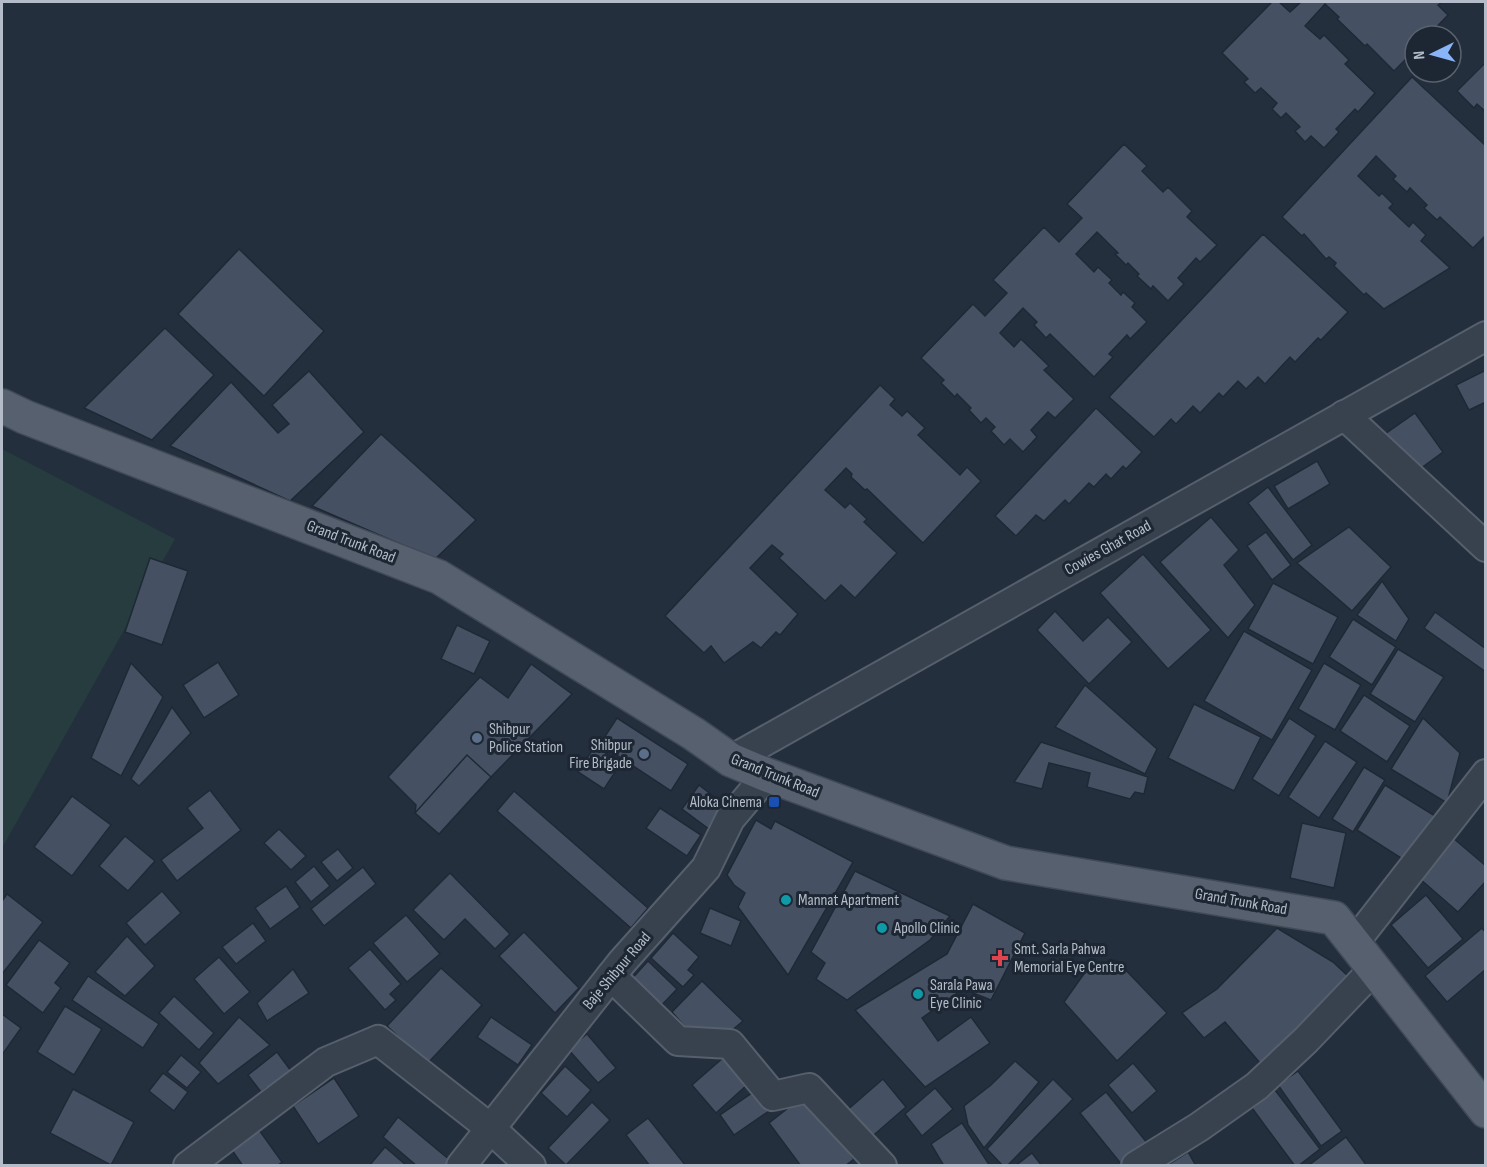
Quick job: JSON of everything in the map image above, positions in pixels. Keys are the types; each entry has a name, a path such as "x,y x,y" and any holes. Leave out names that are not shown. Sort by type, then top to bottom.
{"main road":[{"name":"Grand Trunk Road","path":"2,406 25,417 439,577 684,728 731,760 767,775 1006,863 1334,918 1485,1111"}],"street":[{"name":"Cowies Ghat Road","path":"731,760 1485,336"},
{"path":"1344,416 1485,547"},
{"path":"1354,943 1485,774"},
{"name":"Baje Shibpur Road","path":"461,1166 611,976 706,868 730,819 767,775"},
{"path":"1136,1166 1199,1127 1257,1086 1306,1040 1374,969"},
{"path":"611,976 678,1041 730,1044 773,1096 809,1088 882,1166"},
{"path":"188,1166 326,1062 378,1040 490,1128 531,1166"}],"green space":[{"path":"2,449 175,539 2,848"}],"building":[{"path":"1272,2 1279,2 1290,12 1301,2 1442,2 1438,5 1448,15 1439,24 1403,24 1403,62 1394,71 1337,19 1339,17 1325,4 1305,26 1320,39 1324,35 1349,60 1345,64 1375,93 1358,112 1355,109 1336,129 1339,132 1324,148 1311,136 1305,142 1295,131 1300,127 1286,113 1281,118 1272,109 1277,103 1261,88 1255,93 1244,82 1248,79 1222,53"},
{"path":"1486,62 1486,112 1477,104 1474,108 1457,91"},
{"path":"1406,84 1420,84 1486,146 1486,235 1473,248 1440,217 1437,220 1424,208 1427,205 1410,188 1407,192 1393,179 1396,176 1376,156 1358,176 1379,196 1382,193 1393,204 1389,208 1409,227 1413,222 1426,235 1421,241 1450,268 1384,309 1366,293 1364,295 1334,266 1336,263 1329,257 1326,259 1304,234 1302,236 1282,217"},
{"path":"1124,144 1147,166 1142,171 1163,192 1168,187 1192,211 1187,217 1217,245 1200,262 1196,258 1178,278 1184,284 1168,301 1153,286 1151,289 1137,276 1139,274 1115,254 1118,253 1097,232 1076,254 1094,272 1098,267 1112,280 1109,283 1121,295 1123,292 1135,303 1132,307 1147,322 1130,339 1127,335 1109,354 1113,357 1094,377 1050,334 1046,338 1034,325 1037,322 1023,308 1000,333 1014,347 1021,339 1049,366 1044,370 1074,399 1055,418 1048,412 1031,430 1037,437 1023,452 1010,439 1004,445 991,431 995,427 986,418 981,423 969,410 971,408 941,383 944,380 921,358 973,304 985,316 1007,293 993,280 1044,227 1059,242 1082,218 1067,204"},
{"path":"1263,234 1348,312 1321,340 1318,338 1295,362 1290,357 1265,384 1258,377 1246,389 1238,381 1223,397 1219,393 1200,413 1193,406 1176,424 1171,419 1154,437 1109,397"},
{"path":"239,249 324,331 264,396 178,314"},
{"path":"165,328 214,375 152,440 84,408"},
{"path":"1486,370 1486,402 1469,410 1456,385"},
{"path":"309,371 364,432 290,501 170,446 231,382 278,433 289,424 272,405"},
{"path":"880,385 895,399 890,405 902,416 907,411 925,428 918,435 960,475 967,467 981,481 923,543 867,489 865,490 851,477 852,474 846,468 825,490 845,508 850,503 867,519 864,522 897,553 855,598 841,585 825,601 779,558 783,554 772,545 750,568 798,614 780,635 776,632 761,648 753,642 724,663 711,646 704,653 665,616"},
{"path":"1096,408 1142,452 1126,469 1123,466 1111,479 1106,474 1094,487 1089,483 1069,504 1065,500 1044,521 1036,515 1016,536 995,516"},
{"path":"1415,413 1443,452 1413,474 1385,434"},
{"path":"381,434 476,520 435,559 312,506"},
{"path":"1317,461 1330,484 1288,509 1274,486"},
{"path":"1268,487 1312,545 1293,560 1248,503"},
{"path":"1211,517 1239,550 1224,565 1255,605 1228,638 1160,562"},
{"path":"1349,527 1391,567 1352,611 1297,563"},
{"path":"1266,532 1291,565 1272,580 1247,546"},
{"path":"1143,554 1211,630 1168,669 1100,593"},
{"path":"150,558 188,571 162,645 125,632"},
{"path":"1382,581 1409,619 1396,641 1357,615"},
{"path":"1273,583 1338,617 1313,664 1248,629"},
{"path":"1055,611 1083,641 1108,617 1132,642 1089,684 1037,630"},
{"path":"1435,612 1486,649 1486,672 1424,628"},
{"path":"1353,619 1396,647 1372,685 1329,657"},
{"path":"457,625 490,641 474,674 441,659"},
{"path":"1244,631 1312,670 1272,740 1204,701"},
{"path":"1398,649 1444,677 1415,722 1370,694"},
{"path":"218,662 239,695 204,718 183,685"},
{"path":"131,663 163,697 121,776 91,758"},
{"path":"1324,663 1361,685 1335,730 1298,709"},
{"name":"Shibpur Police Station","path":"531,664 572,694 439,834 415,813 416,805 388,777 480,677 508,698"},
{"path":"1085,685 1157,749 1145,774 1055,727"},
{"path":"1364,695 1410,726 1387,762 1340,731"},
{"path":"1194,704 1261,737 1234,791 1168,758"},
{"path":"172,707 191,733 139,786 131,779"},
{"name":"Shibpur Fire Brigade","path":"617,718 688,764 671,791 600,744"},
{"path":"1289,718 1316,736 1279,796 1252,779"},
{"path":"1423,718 1460,753 1447,803 1391,769"},
{"path":"1325,741 1357,762 1319,818 1288,797"},
{"path":"1041,742 1148,777 1144,794 1135,792 1130,799 1087,787 1090,773 1049,763 1042,789 1014,782"},
{"path":"595,746 621,763 604,789 578,772"},
{"path":"467,755 491,777 439,834 415,813"},
{"path":"1364,767 1385,780 1353,832 1332,819"},
{"path":"699,785 726,806 709,829 682,809"},
{"path":"1385,785 1440,819 1412,865 1357,830"},
{"path":"210,790 241,830 177,881 161,860 203,828 187,808"},
{"path":"514,791 648,908 631,928 497,811"},
{"path":"72,796 111,825 72,876 34,847"},
{"path":"660,808 701,835 687,856 646,828"},
{"name":"Mannat Apartment","path":"756,820 771,829 775,821 853,862 788,975 738,907 745,893 734,885 727,875"},
{"path":"1302,823 1346,833 1334,888 1290,878"},
{"path":"279,829 306,856 291,870 264,843"},
{"path":"125,836 155,861 128,891 99,866"},
{"path":"1453,838 1486,866 1486,881 1458,912 1419,878"},
{"path":"338,849 353,868 337,881 321,862"},
{"path":"314,866 330,886 311,902 295,882"},
{"path":"363,867 376,884 324,926 311,909"},
{"name":"Apollo Clinic","path":"855,871 950,916 930,940 847,1000 816,979 825,963 811,952"},
{"path":"450,873 510,934 495,949 465,919 444,940 413,910"},
{"path":"286,886 300,907 270,929 255,908"},
{"path":"162,891 181,913 145,945 126,923"},
{"path":"7,894 43,922 2,974 2,901"},
{"path":"1426,895 1463,939 1428,968 1391,925"},
{"name":"Sarala Pawa Eye Clinic","path":"973,904 1025,933 991,1000 963,989 922,1018 938,1041 971,1017 990,1043 925,1087 855,1010 947,954"},
{"path":"710,908 741,921 731,946 700,933"},
{"path":"406,915 440,954 407,982 373,943"},
{"path":"253,923 266,941 236,964 222,947"},
{"path":"1277,928 1333,962 1349,977 1266,1070 1225,1022 1204,1038 1182,1013 1217,989"},
{"path":"1482,928 1486,933 1486,969 1447,1002 1425,976"},
{"path":"524,932 579,988 555,1013 499,956"},
{"path":"673,933 699,957 688,970 694,975 683,987 651,958"},
{"path":"127,936 155,966 125,996 95,972"},
{"path":"39,940 70,963 55,983 61,988 43,1013 6,985"},
{"path":"370,949 401,984 390,994 396,1000 385,1010 348,968"},
{"path":"219,957 250,992 224,1014 194,979"},
{"path":"1116,960 1167,1013 1117,1061 1064,1002 1093,961 1103,972"},
{"path":"648,961 677,989 657,1010 628,983"},
{"path":"441,968 482,1005 427,1064 387,1026"},
{"path":"293,969 309,993 267,1021 257,1003"},
{"path":"88,976 159,1024 143,1048 72,1000"},
{"path":"702,981 743,1021 724,1037 692,1035 672,1012"},
{"path":"174,996 214,1033 199,1050 159,1013"},
{"path":"65,1006 102,1029 74,1075 37,1052"},
{"path":"2,1014 21,1028 2,1055"},
{"path":"239,1017 270,1045 218,1084 199,1063"},
{"path":"491,1017 532,1045 518,1065 477,1037"},
{"path":"587,1034 616,1068 598,1083 568,1049"},
{"path":"277,1052 297,1079 274,1098 266,1088 261,1092 248,1075"},
{"path":"181,1055 201,1072 187,1088 167,1072"},
{"path":"724,1057 748,1084 716,1113 692,1085"},
{"path":"1015,1061 1039,1082 984,1148 968,1125 964,1106 991,1085"},
{"path":"1133,1063 1157,1091 1132,1113 1108,1085"},
{"path":"565,1066 591,1090 567,1117 541,1093"},
{"path":"1298,1071 1342,1131 1321,1146 1278,1085"},
{"path":"163,1073 188,1092 174,1111 149,1091"},
{"path":"334,1078 359,1116 318,1144 293,1106"},
{"path":"883,1079 906,1107 868,1140 845,1112"},
{"path":"1053,1079 1073,1099 1007,1166 1003,1166 987,1149"},
{"path":"935,1088 953,1109 922,1136 905,1114"},
{"path":"73,1089 134,1122 111,1165 50,1133"},
{"path":"1275,1090 1320,1149 1298,1166 1295,1166 1252,1108"},
{"path":"755,1091 769,1111 734,1135 720,1115"},
{"path":"1106,1092 1148,1144 1122,1165 1080,1113"},
{"path":"806,1094 854,1159 845,1166 801,1166 769,1123"},
{"path":"592,1102 610,1120 566,1165 548,1148"},
{"path":"398,1117 451,1161 448,1166 417,1166 383,1137"},
{"path":"648,1118 686,1166 650,1166 626,1135"},
{"path":"254,1123 282,1162 277,1166 243,1166 227,1143"},
{"path":"962,1123 990,1166 944,1166 931,1144"},
{"path":"1346,1137 1367,1166 1308,1166"},
{"path":"385,1147 407,1166 369,1166"},
{"path":"1188,1152 1196,1166 1166,1166"},
{"path":"1032,1153 1042,1166 1015,1166"}],"place":[{"name":"Shibpur Police Station","path":"477,738"},
{"name":"Shibpur Fire Brigade","path":"644,754"},
{"name":"Aloka Cinema","path":"774,802"},
{"name":"Mannat Apartment","path":"786,900"},
{"name":"Apollo Clinic","path":"882,928"},
{"name":"Smt. Sarla Pahwa Memorial Eye Centre","path":"1000,958"},
{"name":"Sarala Pawa Eye Clinic","path":"918,994"}]}
